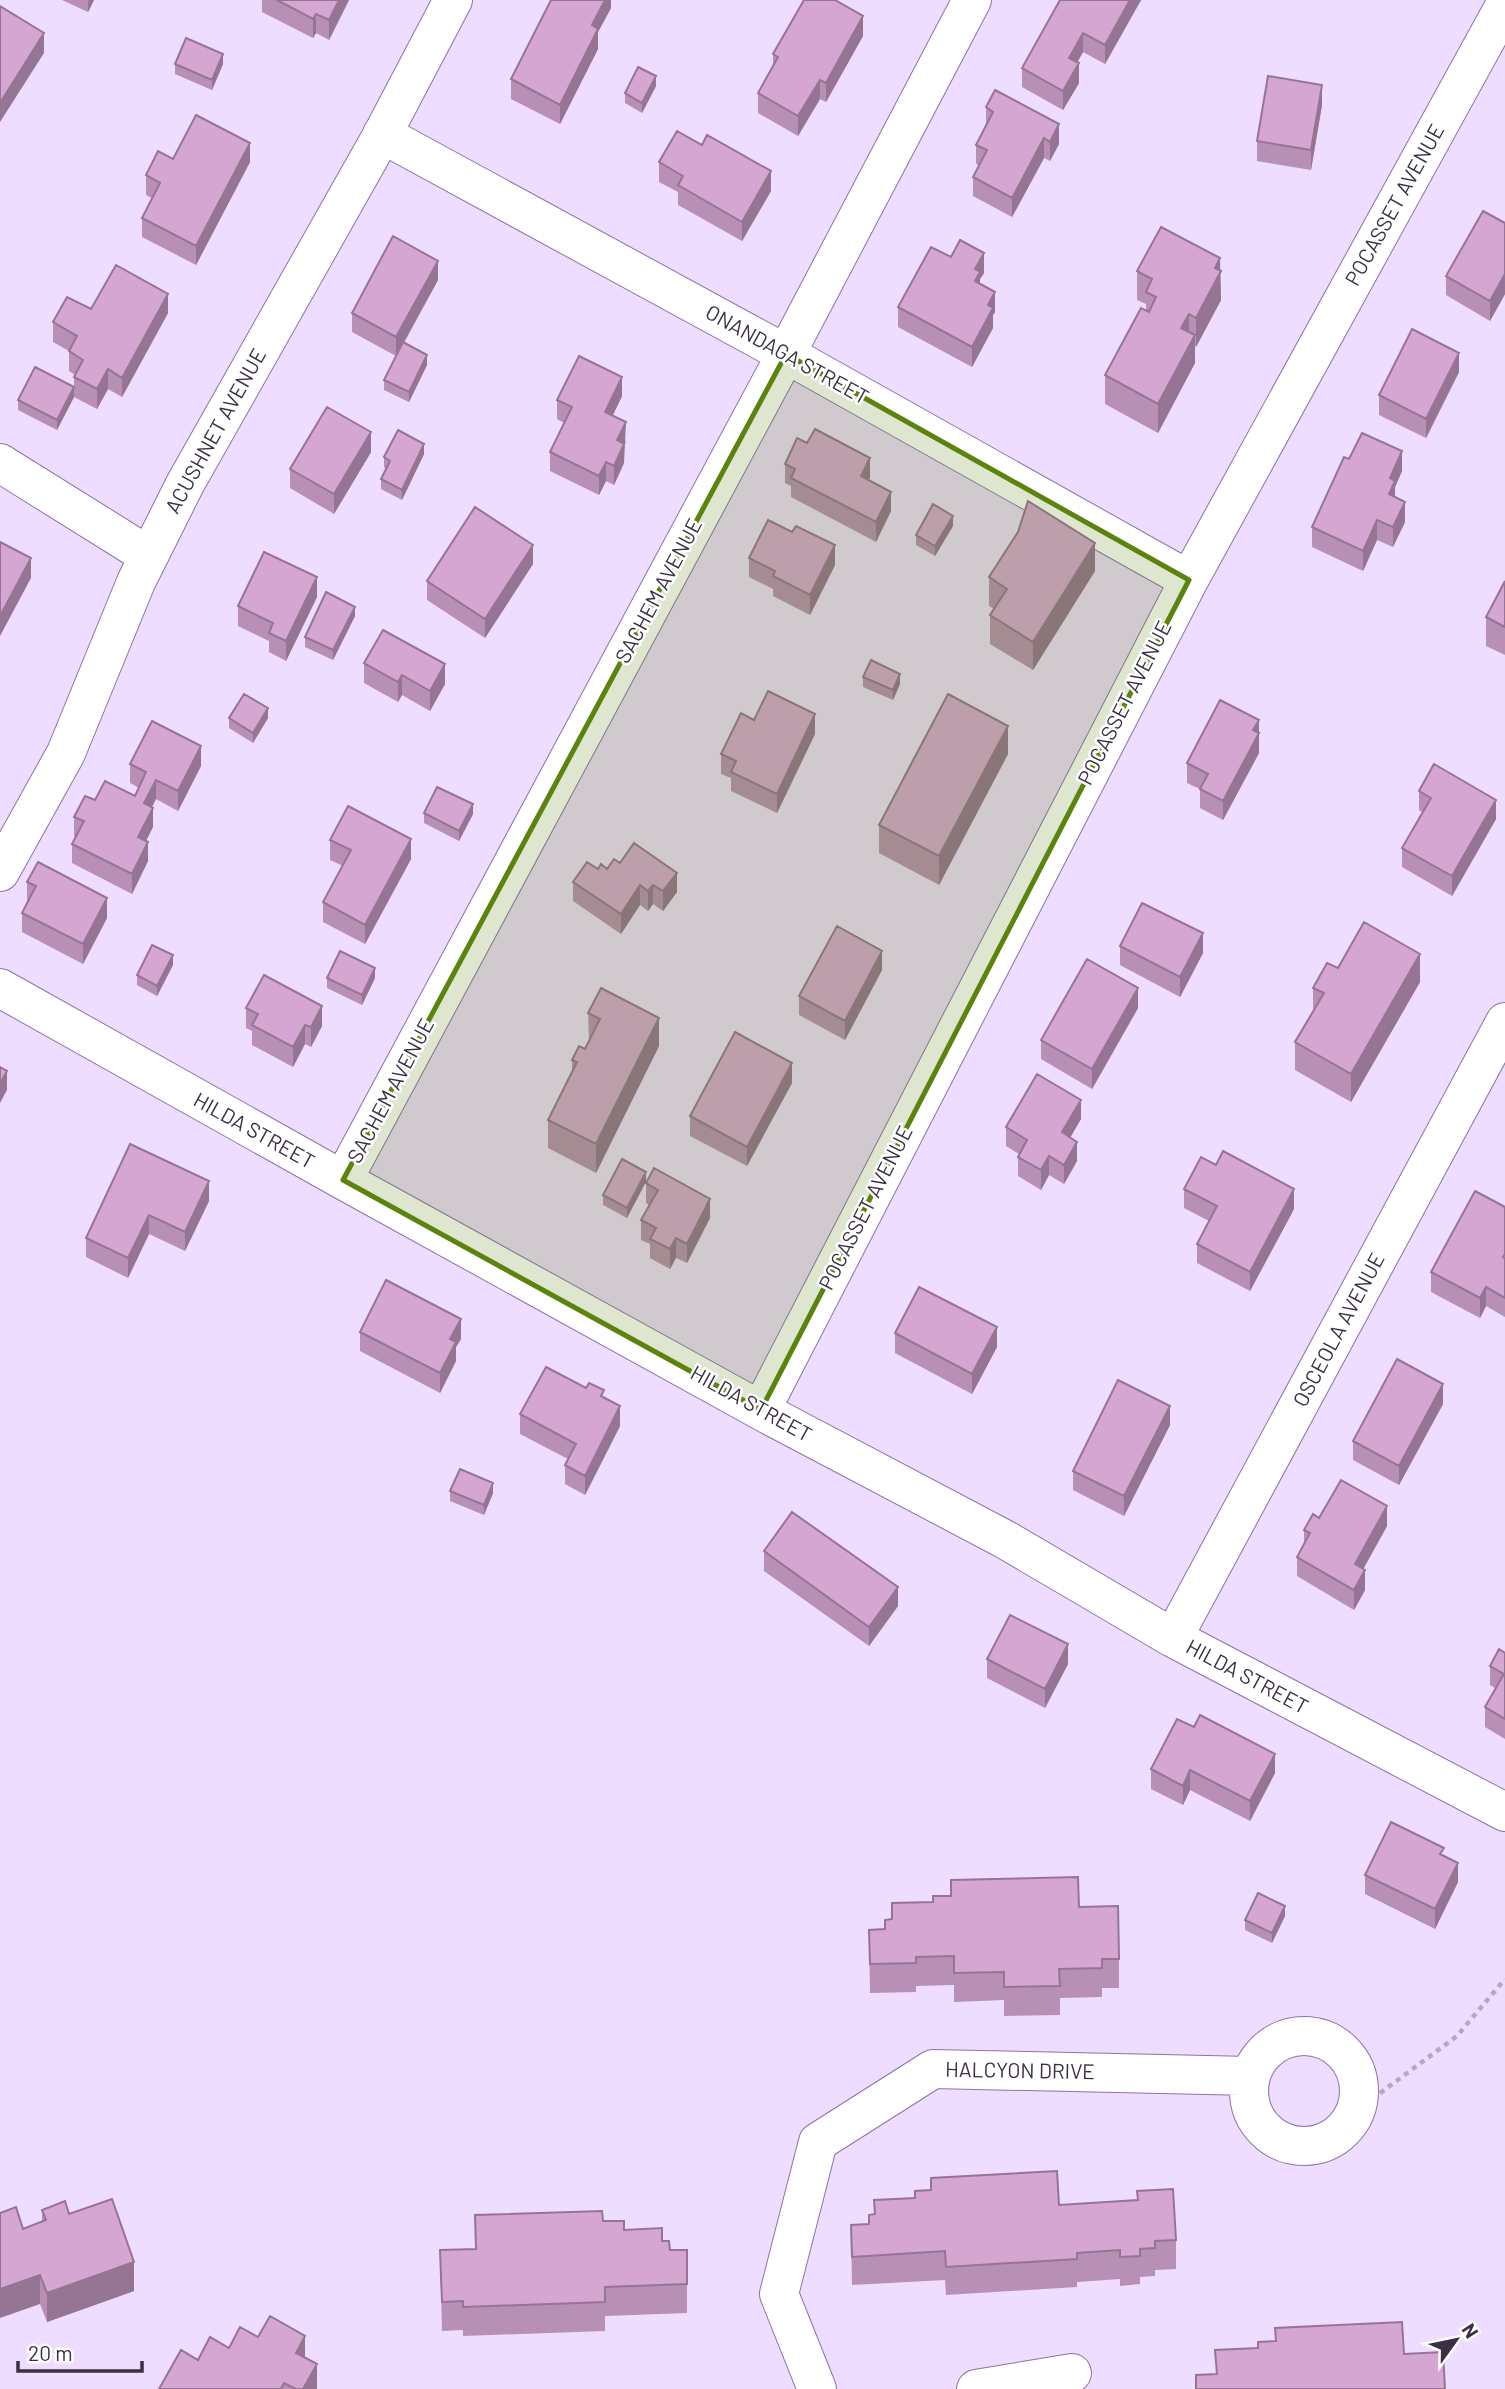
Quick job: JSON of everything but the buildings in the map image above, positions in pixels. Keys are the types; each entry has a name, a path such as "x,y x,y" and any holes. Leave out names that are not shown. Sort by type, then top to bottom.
{"street":[{"name":"ACUSHNET AVENUE","path":"0,872 66,753 149,556 185,484 382,134 453,0"},
{"name":"SACHEM AVENUE","path":"343,1180 786,354 972,0"},
{"name":"POCASSET AVENUE","path":"761,1410 1189,580 1505,5"},
{"name":"ONANDAGA STREET","path":"382,134 786,354 1189,580"},
{"path":"0,463 149,556"},
{"name":"HILDA STREET","path":"0,988 761,1410 1006,1540 1173,1638 1505,1812"},
{"name":"OSCEOLA AVENUE","path":"1173,1638 1505,1022"},
{"path":"1308,2037 1327,2041 1342,2052 1353,2067 1358,2086 1356,2111 1346,2127 1335,2137 1317,2145 1298,2146 1275,2138 1261,2126 1252,2108 1249,2090 1251,2076 1259,2059 1272,2046 1289,2038 1308,2037"},
{"name":"HALCYON DRIVE","path":"817,2389 779,2294 818,2142 933,2069 1251,2076"},
{"path":"976,2389 1072,2373"}],"path":[{"path":"1356,2111 1457,2036 1505,1979"}],"highlighted area":[{"path":"786,354 1189,580 761,1410 343,1180"}]}
